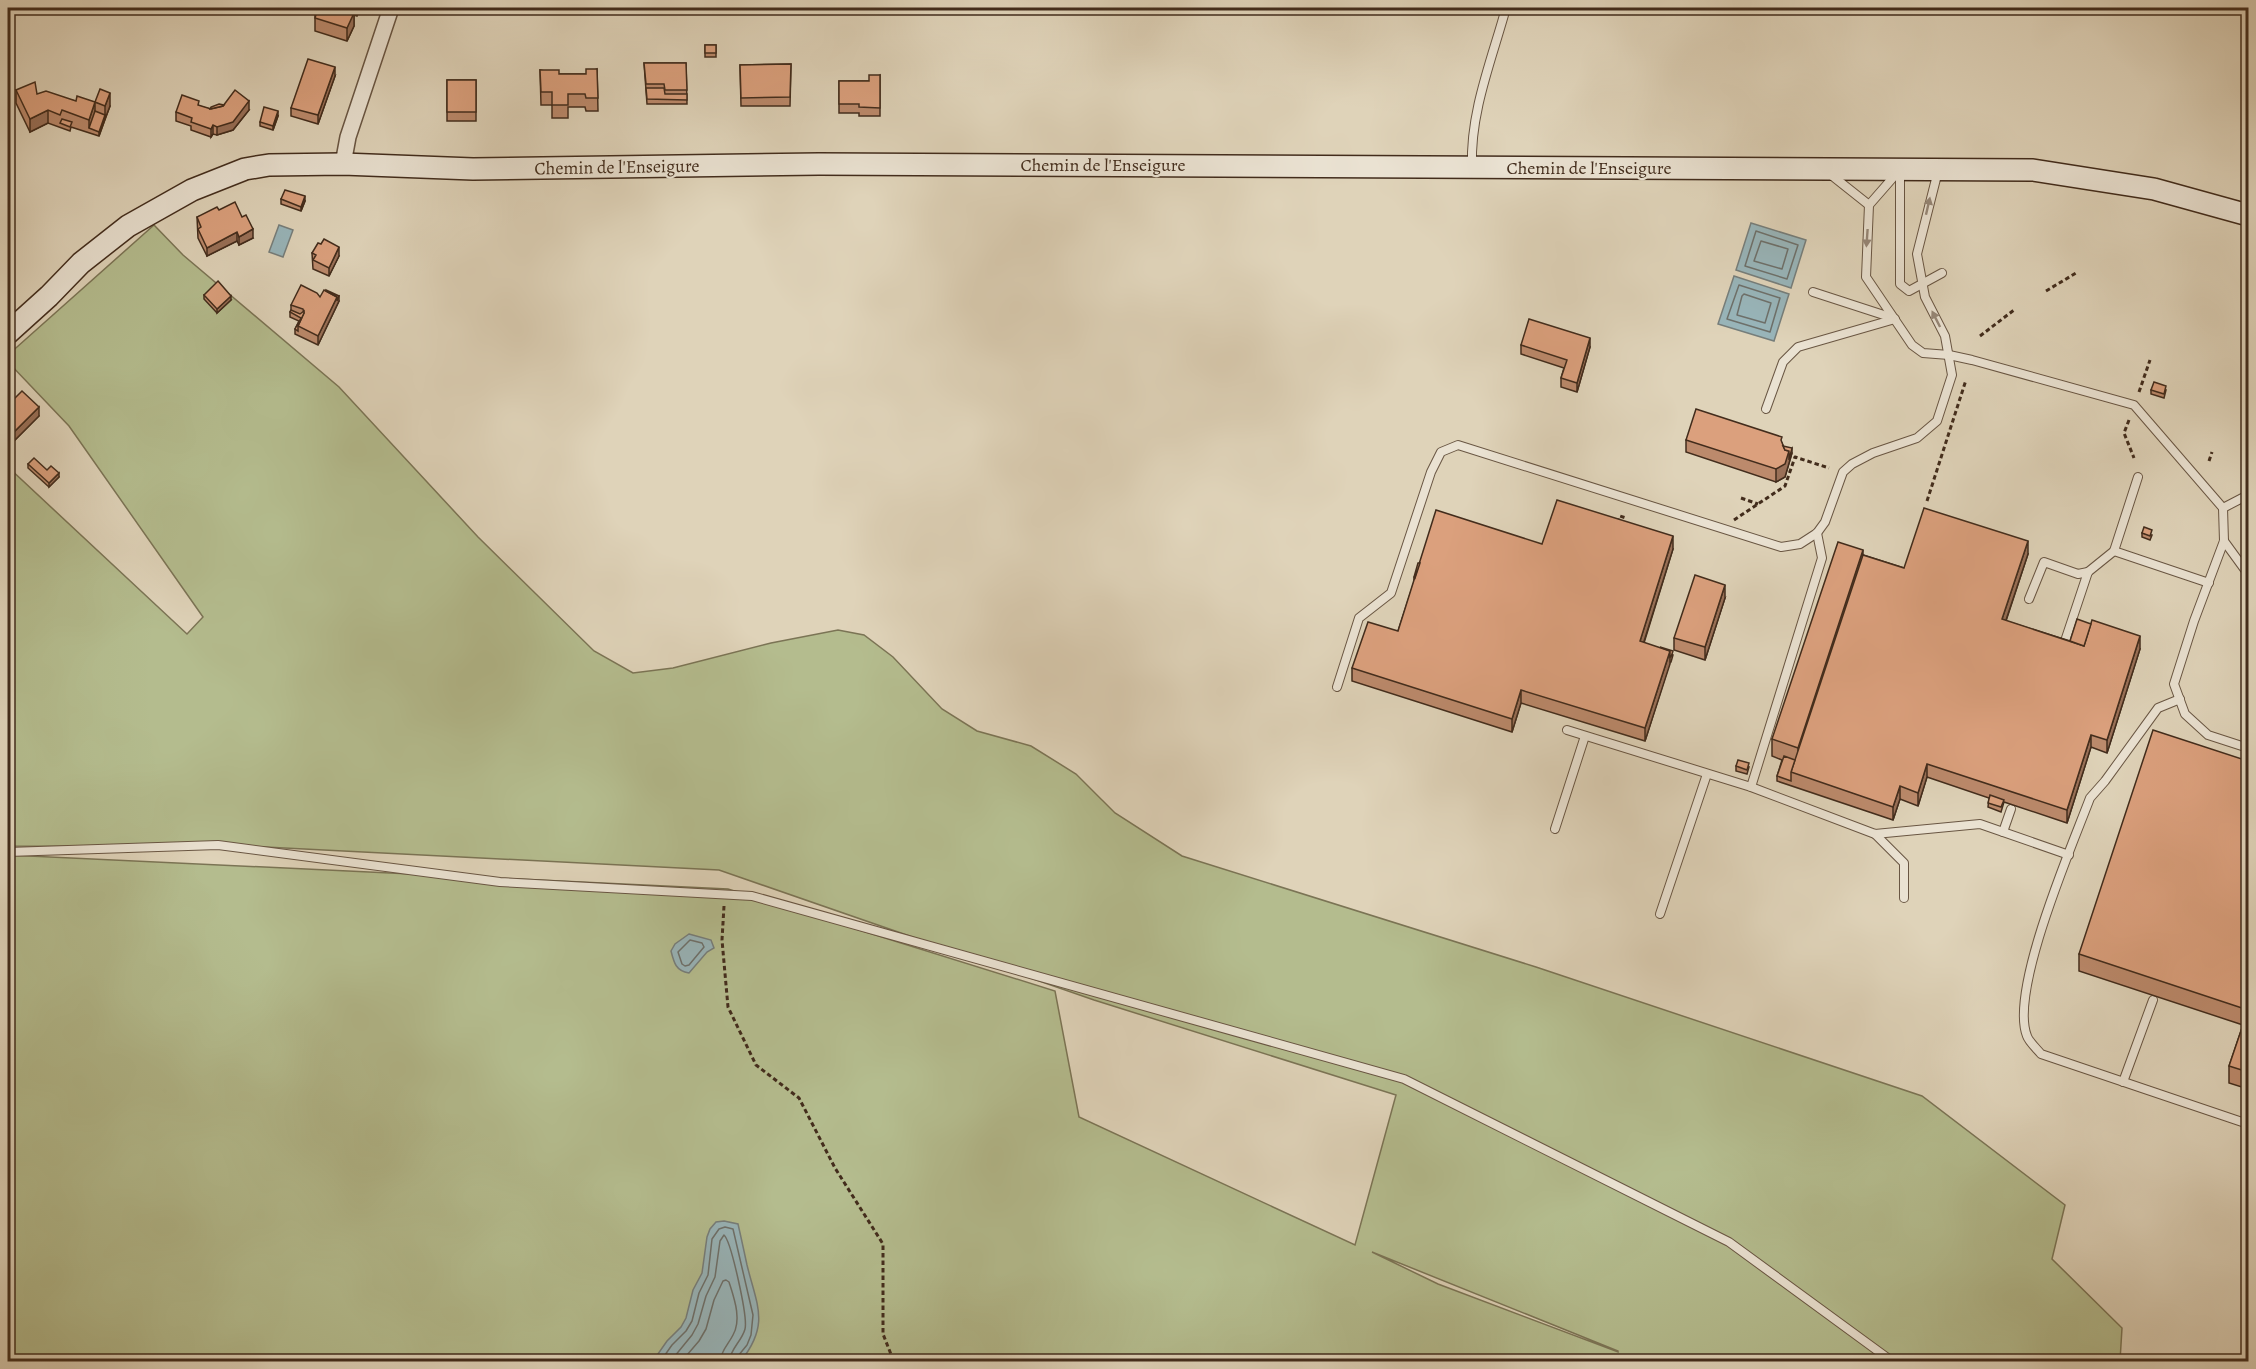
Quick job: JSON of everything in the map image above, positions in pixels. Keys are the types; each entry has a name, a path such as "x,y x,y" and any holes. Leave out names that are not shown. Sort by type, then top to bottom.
{"street":[{"path":"343,164 348,137 391,8"},
{"name":"Chemin de l'Enseigure","path":"8,333 100,246 158,208 192,190 245,170 269,165 343,164 473,169 819,164 2033,170 2154,189 2248,215"}],"lane":[{"path":"1472,168 1471,140 1506,8"},
{"path":"1822,168 1869,205"},
{"path":"1337,687 1359,618 1391,593 1431,472 1441,452 1458,445 1781,547 1800,544 1816,533 1825,522 1843,472 1852,464 1874,453 1917,438 1937,421 1952,375 1945,336 1925,297 1921,284 1917,254 1939,169"},
{"path":"1899,170 1869,205 1866,277 1912,345 1923,353 1949,355 2134,405 2223,508 2224,541 2174,684 2185,714 2208,735 2248,748"},
{"path":"1899,170 1900,284 1909,291 1942,273"},
{"path":"1813,292 1895,319"},
{"path":"1766,409 1783,362 1798,346 1895,319"},
{"path":"2029,599 2044,562 2078,574 2088,572 2114,551 2138,477"},
{"path":"2223,508 2248,495"},
{"path":"1751,787 1822,558 1816,533"},
{"path":"2224,541 2248,574"},
{"path":"2114,551 2209,583"},
{"path":"2238,559 2248,564"},
{"path":"2062,649 2088,572"},
{"path":"2180,699 2158,708 2090,798 2033,952 2024,1012 2027,1037 2041,1054 2248,1124"},
{"path":"1567,730 1751,787 1875,834 1904,862 1904,898"},
{"path":"1555,829 1585,736"},
{"path":"1660,914 1707,774"},
{"path":"2003,832 2011,809"},
{"path":"1875,834 1980,824 2069,855"},
{"path":"8,852 218,845 500,882 752,896 1404,1079 1729,1242 1893,1362"},
{"path":"2123,1082 2153,1000"}],"path":[{"path":"2046,291 2076,273"},
{"path":"1980,336 2014,310"},
{"path":"2139,392 2150,360"},
{"path":"1927,501 1966,380"},
{"path":"2130,418 2124,433 2134,458"},
{"path":"2209,462 2212,452"},
{"path":"1728,523 1785,486 1795,457 1829,468"},
{"path":"1741,498 1758,504"},
{"path":"1616,531 1620,516 1626,518"},
{"path":"725,896 722,940 728,1007 756,1065 799,1098 835,1168 883,1244 884,1334 894,1362"}],"green space":[{"path":"154,225 183,255 339,387 478,537 594,651 633,673 673,668 771,643 838,630 864,635 893,657 942,709 977,731 1031,746 1076,774 1115,813 1182,856 1536,967 1922,1096 2065,1205 2052,1259 2122,1328 2120,1361 8,1361 8,855 728,889 1055,991 1079,1117 1355,1245 1396,1095 1094,1000 719,870 265,847 8,846 8,467 187,634 203,617 69,426 8,362 8,355","holes":["1372,1252 1618,1351 1438,1284"]}],"water":[{"path":"1751,223 1806,240 1791,288 1736,270"},
{"path":"279,225 293,230 283,257 269,252"},
{"path":"1734,276 1789,294 1774,341 1718,324"},
{"path":"689,934 711,940 714,948 707,952 689,973 676,966 671,951 675,944"},
{"path":"716,1222 738,1224 757,1304 758,1325 750,1348 741,1361 653,1361 686,1318 693,1290 702,1273 710,1229"}],"building":[{"path":"316,8 354,8 352,12 354,13 347,28 315,18"},
{"path":"705,45 716,45 716,53 705,53"},
{"path":"308,59 335,67 318,115 291,108"},
{"path":"644,63 686,63 687,90 665,90 664,84 646,84"},
{"path":"791,64 790,97 741,98 740,65"},
{"path":"586,69 597,69 598,98 586,98 585,94 568,94 568,105 552,105 552,92 541,92 540,70 559,70 559,74 586,74"},
{"path":"869,75 880,75 880,108 859,107 859,104 839,104 839,81 869,81"},
{"path":"447,80 476,80 476,112 447,112"},
{"path":"35,82 37,94 46,91 76,101 77,96 95,102 89,120 62,110 60,115 48,110 30,119 16,90"},
{"path":"646,88 664,88 665,94 687,94 687,100 647,99"},
{"path":"100,89 110,93 105,106 95,102"},
{"path":"235,90 249,101 233,122 217,127 213,125 211,129 191,122 192,118 176,112 182,95 199,101 198,105 211,109 223,106"},
{"path":"224,105 210,109 211,107"},
{"path":"264,107 278,111 273,126 260,122"},
{"path":"95,111 105,115 99,132 89,128"},
{"path":"62,119 72,122 70,127 60,123"},
{"path":"285,190 305,196 301,207 281,199"},
{"path":"235,202 242,217 246,215 253,229 239,237 237,232 207,248 198,229 201,227 197,217 217,207 219,210"},
{"path":"324,239 339,247 329,268 313,260 316,255 312,253 318,243 321,244"},
{"path":"218,281 231,296 217,309 204,295"},
{"path":"301,285 320,297 324,290 337,297 318,336 298,326 304,313 303,309 291,305"},
{"path":"291,310 300,314 304,311 298,331 295,329 301,318 290,312"},
{"path":"1529,319 1590,338 1577,383 1561,378 1567,360 1521,345"},
{"path":"2154,382 2166,386 2164,394 2151,390"},
{"path":"22,391 39,407 10,436 8,434 8,401 11,398 13,400"},
{"path":"1696,409 1782,437 1785,450 1789,451 1785,464 1776,469 1686,440"},
{"path":"1783,446 1792,448 1789,460 1789,451"},
{"path":"34,458 47,470 51,466 59,473 49,483 28,464"},
{"path":"1557,500 1673,536 1640,641 1670,651 1645,728 1521,690 1512,719 1352,668 1368,622 1398,631 1436,510 1542,544"},
{"path":"1924,508 2028,541 2002,619 2084,646 2092,620 2140,636 2107,740 2091,735 2067,810 1927,764 1918,793 1900,786 1893,807 1791,772 1863,555 1904,568"},
{"path":"2144,527 2152,530 2150,536 2142,533"},
{"path":"1838,542 1863,550 1798,748 1772,739"},
{"path":"1418,563 1420,563 1415,578 1414,577"},
{"path":"1695,575 1725,585 1705,647 1674,638"},
{"path":"2077,619 2091,624 2084,646 2070,641"},
{"path":"2153,730 2248,761 2248,1010 2079,954"},
{"path":"1784,756 1795,760 1791,781 1777,776"},
{"path":"1738,760 1749,763 1747,770 1736,766"},
{"path":"1990,795 2004,800 2001,807 1988,803"},
{"path":"2248,1010 2248,1072 2229,1066"}]}
